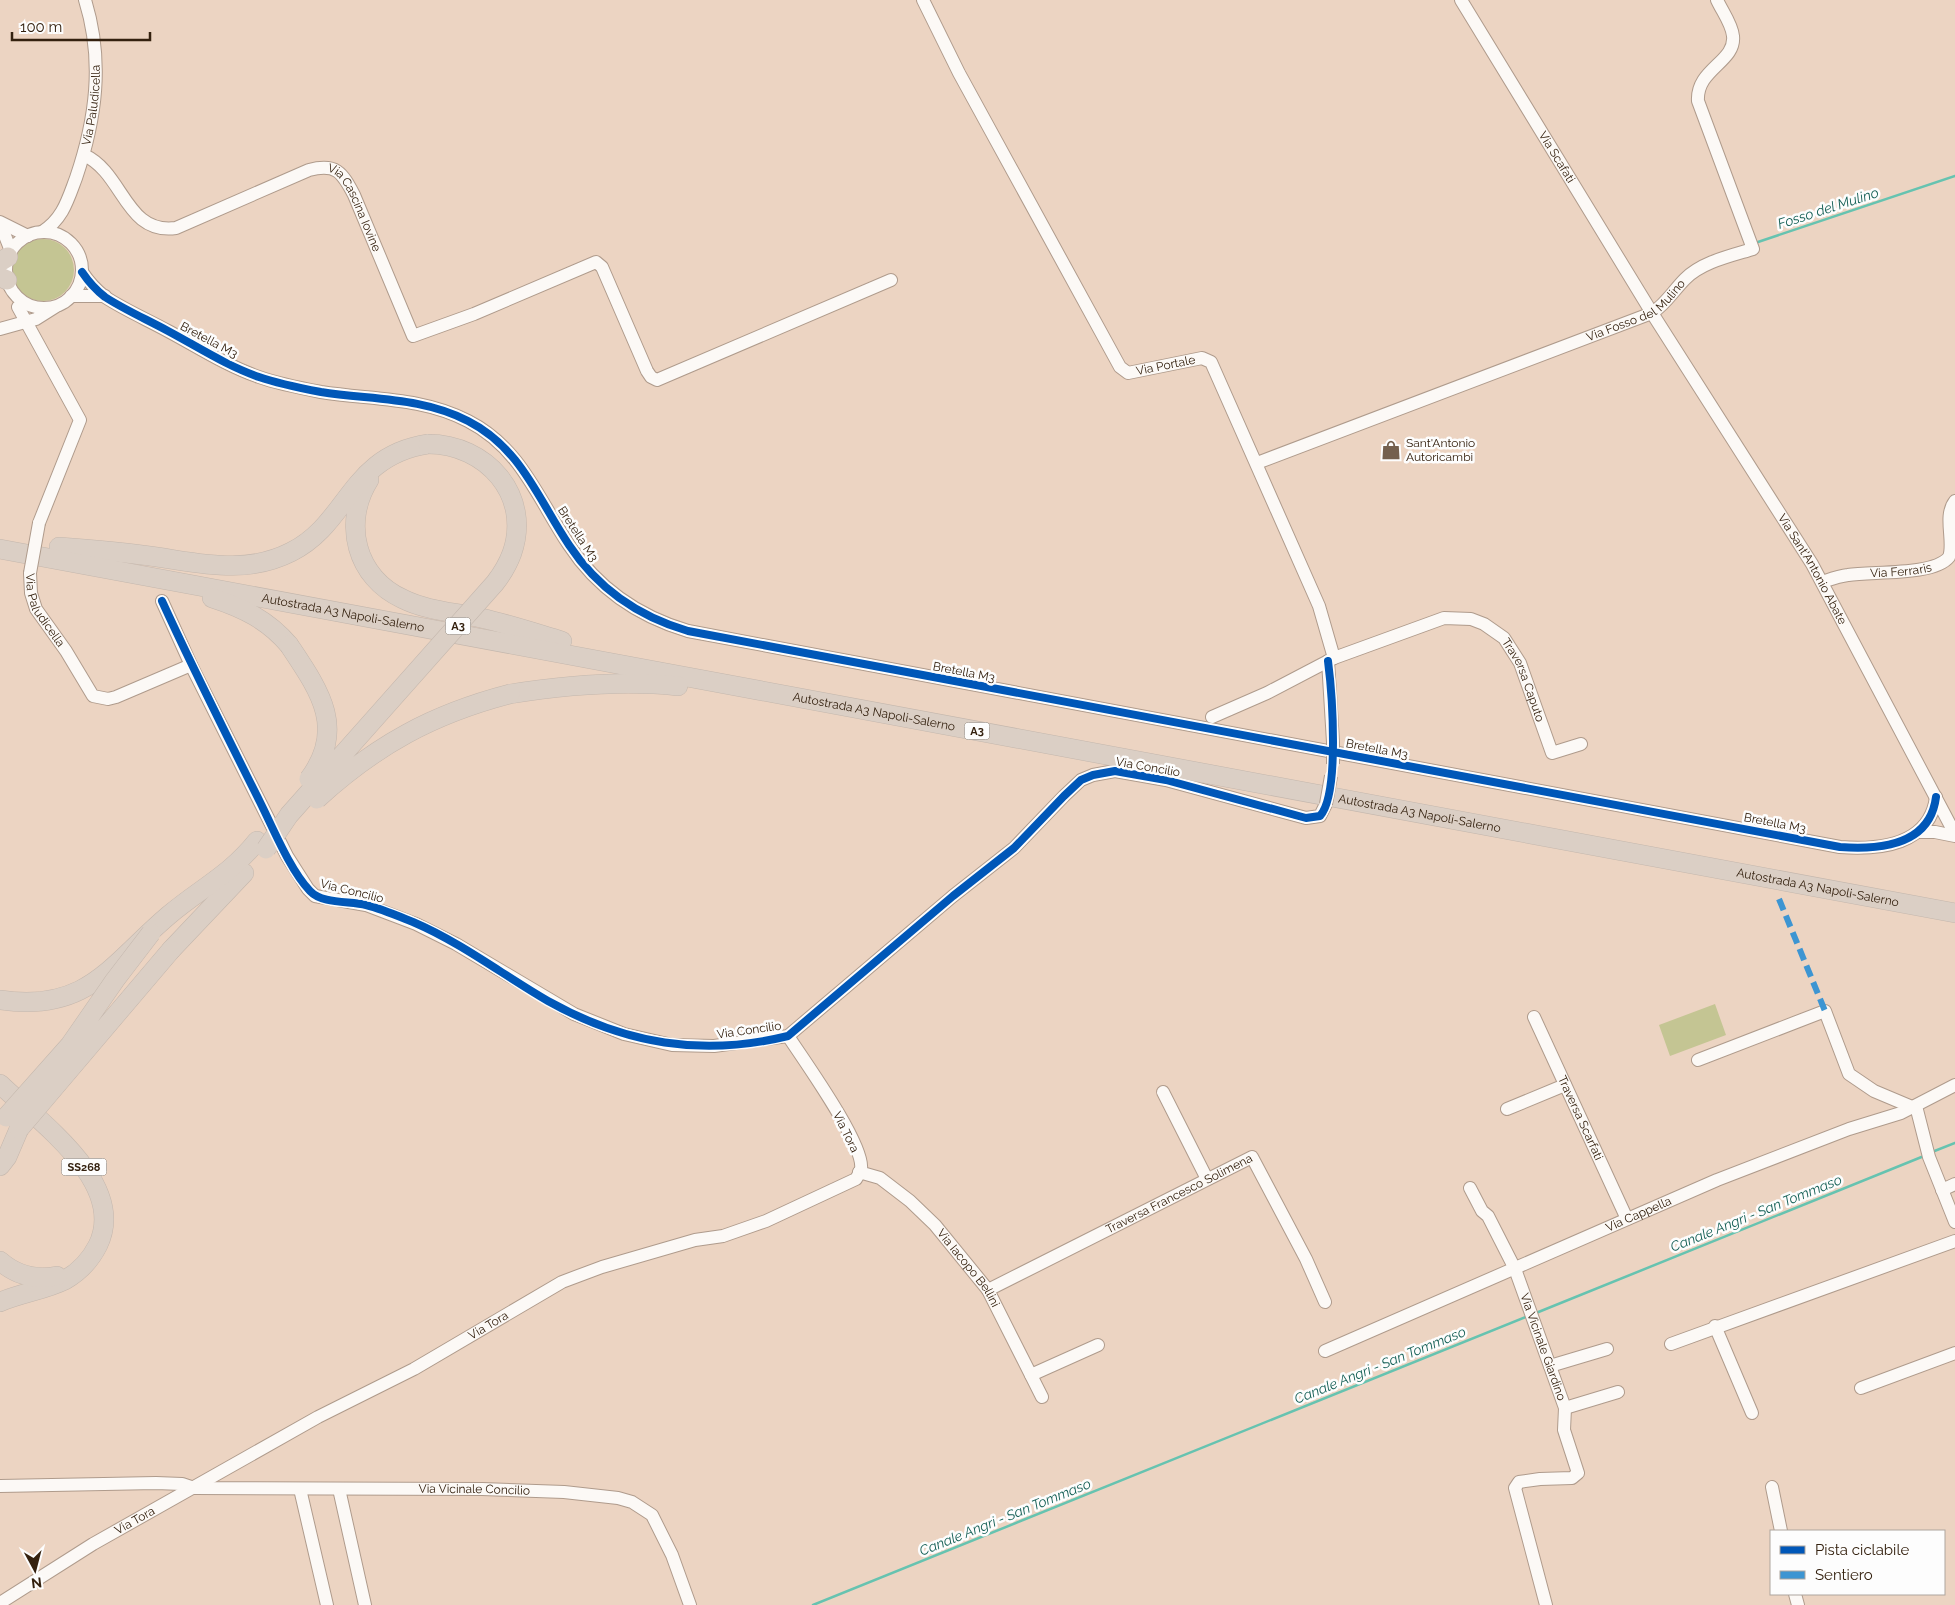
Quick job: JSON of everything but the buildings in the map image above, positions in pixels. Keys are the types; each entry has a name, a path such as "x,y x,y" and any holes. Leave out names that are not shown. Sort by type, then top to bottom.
{"highway":[{"name":"A3","path":"8,1124 72,1068 262,845 490,590 506,568 512,553 516,537 514,505 500,477 488,464 474,454 458,447 428,444 413,446 394,454 366,473 321,529 293,551 264,562 247,566 215,566 144,555 57,553"},
{"name":"A3","path":"381,463 363,490 355,516 354,529 361,557 367,570 377,582 403,599 422,606 480,618 562,641"},
{"name":"Autostrada A3 Napoli-Salerno","path":"0,536 57,553 871,711 1955,913"},
{"name":"Autostrada A3 Napoli-Salerno","path":"0,549 57,553 562,641 1955,901"},
{"name":"A3","path":"57,553 97,572 195,593 235,605 268,623 289,646 322,698 328,721 327,734 320,760 314,772 262,845"},
{"name":"A3","path":"151,933 171,914 262,845 334,784 395,739 451,712 510,694 588,684 666,685 702,688 776,702 871,711"},
{"path":"0,1000 30,1002 68,995 109,973 151,933"},
{"path":"0,1152 8,1124 70,1045 115,980 151,933"},
{"name":"SS268","path":"0,1084 84,1166 98,1190 104,1214 104,1229 88,1262 55,1284 0,1302"},
{"path":"0,1166 7,1156 8,1124"},
{"name":"SS268","path":"0,1261 11,1270 33,1277 54,1277 77,1270"}],"street":[{"name":"Via Paludicella","path":"67,240 64,226 65,209 84,155 94,114 97,85 94,37 85,0"},
{"name":"Via Portale","path":"923,0 959,73 1120,367 1128,373 1138,372 1207,358 1214,366 1319,606 1331,660"},
{"name":"Via Scafati","path":"1461,0 1652,313"},
{"name":"Via Fosso del Mulino","path":"1257,462 1652,313 1663,306 1685,278 1704,266 1751,243 1698,101 1700,83 1729,52 1733,43 1733,33 1717,0"},
{"name":"Via Cascina Iovine","path":"84,155 101,165 140,219 156,228 165,229 176,228 309,170 328,167 338,171 346,178 354,195 414,336 474,314 596,262 602,267 647,371 651,377 657,380 891,280"},
{"name":"Via Paludicella","path":"42,232 57,220 65,209"},
{"name":"Via Paludicella","path":"0,222 8,276 25,322 36,338 80,420 39,523 30,573 31,593 36,609 66,651 93,696 108,699 116,697 191,665"},
{"path":"0,222 28,236 42,232 57,234 67,240 79,255 82,272 76,289 71,296 46,314 35,327 36,338"},
{"path":"0,329 13,318 8,276 28,236"},
{"name":"Bretella M3","path":"82,272 105,296 232,366 258,377 289,386 322,392 408,401 439,408 488,432 517,460 531,479 568,543 596,580 629,607 668,626 771,648 1840,847 1878,846 1927,830 1940,820 1948,820"},
{"path":"8,276 22,301 38,307 56,306"},
{"name":"Bretella M3","path":"71,296 105,296"},
{"name":"Via Sant'Antonio Abate","path":"1652,313 1822,582 1955,835"},
{"path":"0,329 46,314"},
{"name":"Via Ferraris","path":"1822,582 1849,575 1919,569 1943,563 1950,556 1953,549 1951,515 1955,501"},
{"name":"Via Concilio","path":"162,601 191,665 287,856 308,889 315,896 366,905 416,924 456,944 567,1011 599,1026 672,1045 692,1047 788,1036 953,896 1014,848 1064,796 1081,780 1092,774 1115,771 1166,780 1306,818 1320,816 1326,804 1332,770 1331,660"},
{"name":"Traversa Caputo","path":"1331,660 1444,618 1471,618 1495,630 1516,656 1552,753 1581,744"},
{"path":"1212,717 1267,694 1331,660"},
{"path":"1927,830 1936,797"},
{"name":"Bretella M3","path":"1927,830 1955,835"},
{"path":"1698,1060 1824,1011 1849,1074 1874,1091 1914,1106 1928,1153 1955,1222"},
{"name":"Traversa Scarfati","path":"1534,1017 1626,1219"},
{"name":"Via Tora","path":"0,1602 94,1544 318,1417 414,1369 562,1282 602,1267 695,1240 723,1236 766,1221 856,1179 861,1168 854,1144 830,1101 788,1036"},
{"path":"1507,1109 1565,1085"},
{"name":"Via Cappella","path":"1325,1351 1717,1180 1849,1129 1901,1113 1955,1085"},
{"path":"1163,1092 1207,1178"},
{"name":"Traversa Francesco Solimena","path":"988,1290 1252,1157 1310,1266 1325,1302"},
{"name":"Via Iacopo Bellini","path":"860,1172 880,1178 910,1201 935,1225 988,1290 1042,1397"},
{"path":"1942,1190 1955,1184"},
{"name":"Via Vicinale Giardino","path":"1470,1188 1482,1211 1488,1216 1515,1268 1565,1408 1564,1430 1578,1473 1576,1476 1519,1482 1515,1492 1546,1605"},
{"path":"1670,1344 1715,1326 1955,1241"},
{"path":"1715,1326 1752,1413"},
{"path":"1031,1375 1098,1346"},
{"path":"1550,1366 1607,1349"},
{"path":"1861,1388 1955,1353"},
{"path":"1565,1408 1618,1392"},
{"name":"Via Vicinale Concilio","path":"0,1486 156,1483 182,1484 194,1488 482,1489 598,1495 632,1502 652,1515 672,1555 690,1605"},
{"path":"1772,1487 1782,1530"},
{"path":"300,1489 327,1605"},
{"path":"339,1489 365,1605"}],"green space":[{"path":"37,239 49,239 65,248 72,258 74,270 72,282 65,292 49,301 37,301 26,296 17,287 12,276 12,264 17,253 26,244"},
{"path":"1715,1004 1726,1035 1670,1056 1659,1025"}],"waterway":[{"name":"Fosso del Mulino","path":"1755,243 1955,176"},
{"name":"Canale Angri - San Tommaso","path":"1932,1152 1955,1143"},
{"name":"Canale Angri - San Tommaso","path":"1536,1313 1924,1156"},
{"name":"Canale Angri - San Tommaso","path":"813,1605 1528,1316"}],"marked path":[{"path":"1779,899 1825,1011"}],"cycle path":[{"path":"82,272 98,291 113,302 247,373 282,384 321,392 415,403 451,413 468,421 502,445 515,460 580,561 606,588 636,609 669,625 688,631 1840,847 1855,848 1886,845 1914,835 1932,813 1936,797"},
{"path":"162,601 282,848 310,891 321,898 366,905 431,930 548,1001 606,1028 635,1037 665,1043 695,1045 725,1045 788,1036 953,896 1014,848 1081,780 1093,775 1115,771 1166,780 1306,818 1320,816 1326,804 1332,765 1333,742 1328,661"}],"place":[{"name":"Sant'Antonio Autoricambi","path":"1391,450"}]}
